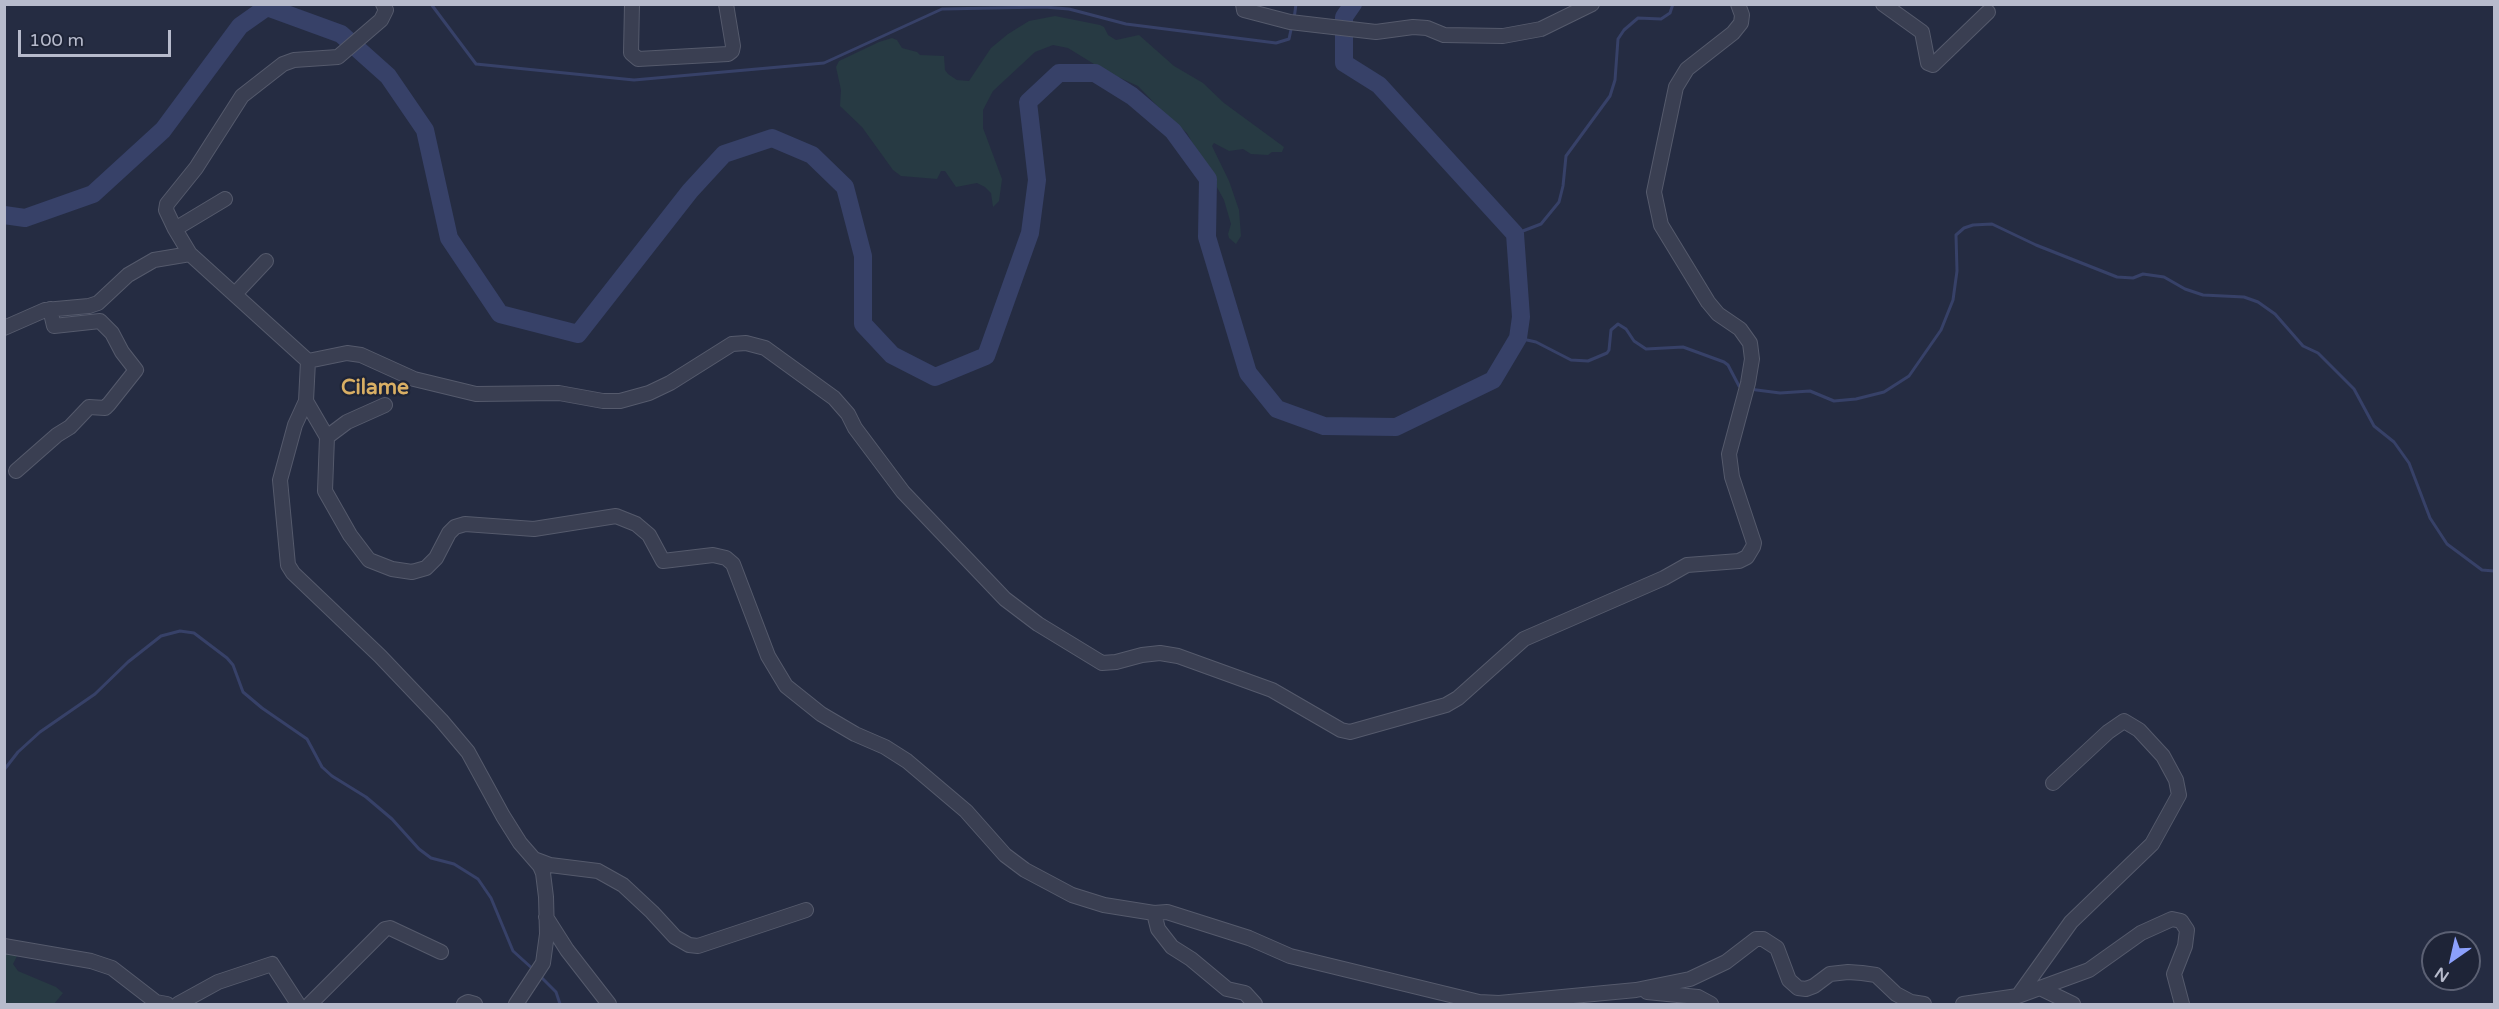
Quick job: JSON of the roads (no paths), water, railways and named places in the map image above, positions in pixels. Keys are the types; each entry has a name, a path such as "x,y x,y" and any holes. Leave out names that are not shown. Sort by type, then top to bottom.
{"street":[{"path":"308,361 190,254 166,210 167,204 196,168 242,96 283,64 294,60 338,57 381,20 386,10 383,4"},
{"path":"633,4 631,53 638,59 728,54 733,46 726,4"},
{"path":"1243,4 1244,10 1290,22 1376,32 1413,27 1427,28 1444,35 1503,36 1540,29 1592,4"},
{"path":"308,361 347,353 361,355 414,379 476,394 559,393 603,401 621,401 649,393 670,383 732,344 746,343 765,348 834,398 848,414 877,459 916,507 1005,599 1038,624 1102,663 1142,655 1178,656 1272,690 1341,730 1350,732 1446,705 1524,639 1664,578 1687,565 1739,561 1747,556 1754,543 1732,477 1729,454 1747,388 1752,353 1746,336 1718,314 1708,302 1661,225 1654,192 1676,87 1687,69 1733,33 1741,23 1742,15 1738,4"},
{"path":"1883,4 1922,32 1928,63 1933,65 1988,12"},
{"path":"175,229 225,199"},
{"path":"4,327 50,309 89,306 98,303 128,275 154,260 190,254"},
{"path":"235,294 266,261"},
{"path":"16,471 57,435 70,427 89,407 105,408 121,392 136,370 122,352 112,333 100,321 54,326 50,309"},
{"path":"308,361 306,401 296,425 280,480 290,569 380,656 468,752 503,816 543,873 546,917 543,963 516,1005"},
{"path":"306,401 327,436 325,491 363,554 369,560 392,569 412,572 426,568 436,558 449,533 465,524 534,529 616,516 636,524 650,535 663,561 713,555 726,558 733,564 768,656 786,686 821,714 907,761 966,811 989,838 1025,870 1091,902 1154,913 1167,912 1249,938 1290,956 1479,1002 1499,1003 1636,990 1690,979 1726,962 1756,939 1763,939 1777,948 1789,980 1798,988 1814,987 1830,974 1862,973 1876,975 1905,999 1924,1005"},
{"path":"327,436 347,422 385,405"},
{"path":"2018,996 2071,922 2112,880 2152,844 2158,831 2172,812 2179,795 2176,780 2163,756 2139,730 2124,721 2108,732 2053,783"},
{"path":"532,858 550,865 598,871 623,885 675,937 689,945 698,946 806,910"},
{"path":"1154,913 1158,930 1172,947 1191,958 1227,989 1245,993 1255,1005"},
{"path":"546,917 567,950 609,1005"},
{"path":"1963,1005 2018,996 2042,989 2089,970 2141,933 2168,920 2176,919 2184,924 2187,930 2185,946 2174,974 2182,1005"},
{"path":"309,1005 385,929 390,928 441,952"},
{"path":"4,946 63,956 112,968 158,1004"},
{"path":"178,1005 218,982 272,964 298,1005"},
{"path":"2042,989 2073,1005"},
{"path":"1636,990 1698,997 1711,1005"},
{"path":"464,1005 468,1002 475,1005"}],"waterway":[{"path":"431,4 476,64 634,80 824,63 942,9 1044,7 1069,9 1126,24 1276,43 1289,39 1292,25"},
{"path":"1294,19 1296,4"},
{"path":"4,215 25,218 93,194 163,130 240,26 267,7 341,34 388,76 425,130 449,238 500,314 578,334 690,191 724,154 772,138 812,155 845,187 863,256 863,324 892,355 935,377 986,356 1030,233 1037,180 1028,102 1059,73 1095,73 1132,96 1173,131 1208,179 1207,237 1248,373 1277,409 1324,426 1396,427 1493,380 1518,338 1521,317 1515,234 1379,85 1344,63 1344,17 1353,4"},
{"path":"1515,234 1541,224 1559,202 1566,156 1610,96 1615,80 1618,39 1624,30 1638,18 1661,19 1670,13 1673,4"},
{"path":"1749,389 1780,393 1810,391 1834,401 1856,399 1884,392 1909,376 1941,330 1953,300 1957,271 1956,235 1964,228 1973,225 1992,224 2036,245 2117,277 2133,278 2143,274 2164,277 2185,289 2203,295 2244,297 2258,302 2275,314 2303,346 2318,353 2354,389 2374,426 2394,442 2409,463 2430,518 2447,544 2482,570 2494,571"},
{"path":"1518,338 1536,342 1571,360 1588,361 1607,353 1611,330 1618,324 1626,329 1634,341 1646,349 1683,347 1724,362 1728,365 1739,386 1743,387"},
{"path":"4,770 18,752 40,732 95,694 128,662 161,636 180,631 194,633 233,665 243,692 307,739 322,767 332,776 366,797 431,858 454,864 478,879 491,898 513,951 534,970"},
{"path":"539,975 556,992 560,1004"}],"district":[{"name":"Cilame","path":"375,388"}]}
